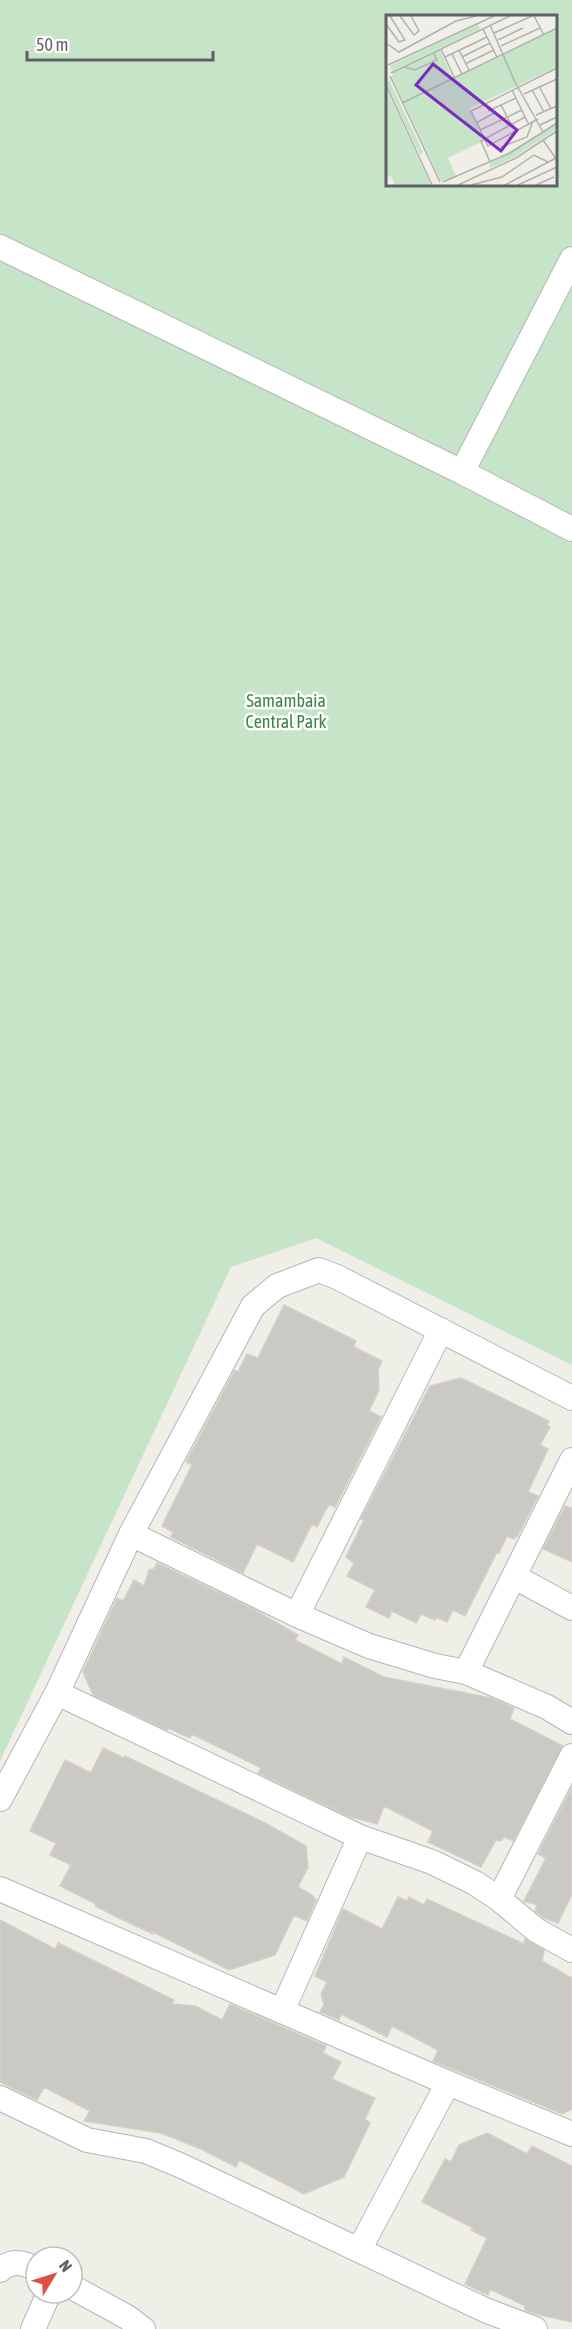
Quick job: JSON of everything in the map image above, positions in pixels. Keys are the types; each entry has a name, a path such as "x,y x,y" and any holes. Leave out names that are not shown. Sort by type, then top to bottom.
{"street":[{"path":"0,247 462,472 572,529"},
{"path":"462,472 572,259"},
{"path":"0,1799 57,1693 131,1534 253,1306 277,1286 318,1270 337,1277 572,1398"},
{"path":"297,1615 441,1330"},
{"path":"466,1672 572,1460"},
{"path":"131,1534 297,1615 369,1646 423,1663 466,1672 547,1707 572,1722"},
{"path":"515,1577 572,1608"},
{"path":"57,1693 360,1837 432,1862 475,1883 500,1899 536,1930 572,1950"},
{"path":"500,1899 572,1756"},
{"path":"282,2011 360,1837"},
{"path":"0,1889 448,2084 572,2134"},
{"path":"359,2250 448,2084"},
{"path":"0,2098 87,2140 146,2151 184,2167 484,2310 535,2329"},
{"path":"0,2270 7,2264 24,2263"},
{"path":"84,2294 127,2317 143,2329"},
{"path":"33,2329 44,2305"}],"green space":[{"name":"Samambaia Central Park","path":"0,0 572,0 572,1365 316,1238 231,1267 0,1761"}],"building":[{"path":"284,1305 356,1341 354,1347 382,1361 378,1370 379,1390 369,1411 381,1417 335,1507 329,1504 317,1527 312,1524 293,1562 257,1544 243,1573 171,1537 173,1532 162,1526 192,1465 186,1462 235,1370 238,1372 247,1354 258,1358"},
{"path":"461,1378 549,1421 547,1425 550,1427 540,1445 548,1449 528,1492 538,1496 517,1537 515,1536 514,1539 507,1536 499,1553 497,1552 465,1616 453,1610 447,1622 421,1614 416,1623 392,1611 389,1618 366,1607 375,1590 347,1576 354,1563 346,1557 364,1520 361,1519 430,1386"},
{"path":"565,1506 572,1508 572,1562 543,1549"},
{"path":"157,1563 253,1609 298,1635 295,1640 342,1664 344,1657 384,1677 491,1698 514,1708 510,1719 563,1746 513,1841 504,1837 501,1841 496,1840 481,1867 428,1842 433,1831 384,1806 377,1824 348,1816 258,1773 261,1768 192,1734 190,1738 168,1728 167,1730 93,1695 83,1672 117,1598 123,1601 134,1580 144,1586 149,1570 154,1569"},
{"path":"103,1748 124,1758 125,1756 265,1823 306,1846 308,1867 298,1887 316,1900 307,1921 294,1915 275,1955 229,1970 153,1932 153,1934 119,1918 60,1886 71,1865 50,1855 56,1843 30,1831 65,1760 91,1773"},
{"path":"572,1787 572,1894 558,1923 544,1918 535,1911 537,1905 524,1901 546,1858 538,1854"},
{"path":"398,1897 407,1901 409,1897 424,1905 427,1899 524,1944 525,1939 544,1950 542,1961 572,1978 572,2109 562,2114 433,2061 438,2050 392,2026 387,2037 341,2014 339,2020 320,2012 324,2005 321,1994 327,1982 315,1976 343,1909 382,1929"},
{"path":"0,1920 55,1949 58,1943 174,2000 172,2004 195,2006 222,2020 230,2004 326,2046 323,2053 341,2062 332,2079 375,2098 365,2119 370,2123 344,2177 304,2194 239,2160 236,2167 201,2149 161,2133 84,2121 90,2111 44,2087 37,2100 0,2082"},
{"path":"487,2133 527,2154 532,2146 572,2166 572,2322 536,2314 490,2289 488,2295 465,2284 487,2238 471,2230 473,2228 422,2202 445,2159 451,2162 459,2145"}]}
